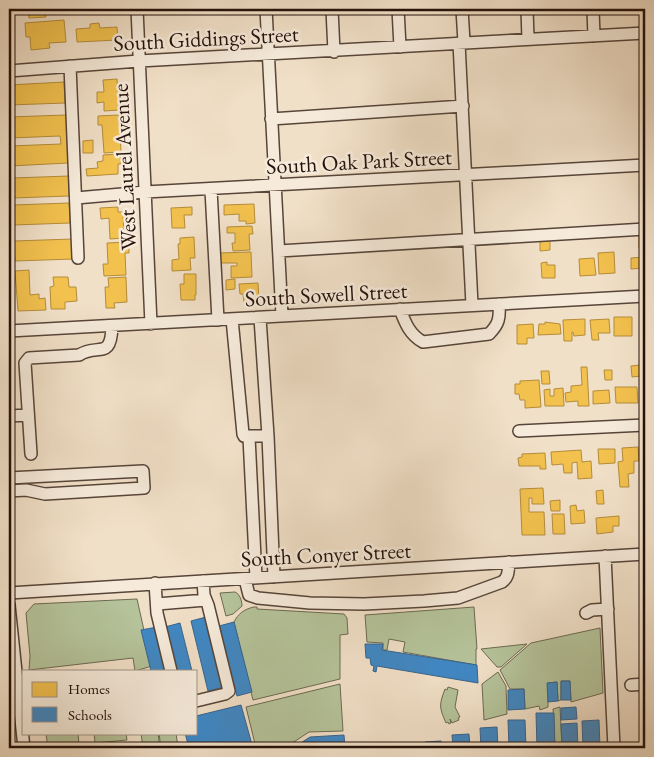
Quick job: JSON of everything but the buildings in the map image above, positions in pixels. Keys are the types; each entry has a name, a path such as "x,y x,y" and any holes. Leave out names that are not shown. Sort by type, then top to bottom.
{"street":[{"name":"West Laurel Avenue","path":"137,9 151,324"},
{"path":"266,9 282,316"},
{"path":"332,9 334,52"},
{"path":"398,9 400,47"},
{"path":"462,9 463,106 472,305"},
{"path":"527,9 528,39"},
{"path":"593,9 594,36"},
{"name":"South Giddings Street","path":"9,71 139,61 334,52 645,33"},
{"path":"70,66 78,258"},
{"path":"272,119 463,106"},
{"name":"South Oak Park Street","path":"76,198 145,192 211,190 645,165"},
{"path":"211,190 218,320"},
{"path":"279,251 645,229"},
{"name":"South Sowell Street","path":"9,331 645,296"},
{"path":"400,310 406,325 414,337 423,342 489,334 497,327 499,304"},
{"path":"260,318 268,436 274,577"},
{"path":"232,319 241,427 244,436 268,436"},
{"path":"31,454 26,363 29,358 79,355 84,352 105,348 112,339 112,326"},
{"path":"9,416 28,415"},
{"path":"519,431 645,425"},
{"path":"249,436 252,494 250,595 258,598 310,603 364,604 458,598 502,582 508,575 509,562"},
{"path":"9,478 142,471 144,488 45,494 26,490 9,491"},
{"path":"252,494 271,493"},
{"name":"South Conyer Street","path":"9,593 645,554"},
{"path":"605,556 614,748"},
{"path":"198,701 225,694 229,691 204,594 203,581"},
{"path":"156,584 157,614 171,670"},
{"path":"157,604 206,600"},
{"path":"9,605 22,729"},
{"path":"586,613 592,610 608,609"},
{"path":"631,685 645,684"},
{"path":"23,734 24,748"}],"green space":[{"path":"235,592 242,602 242,606 233,614 226,616 220,593"},
{"path":"137,599 152,666 135,670 133,658 29,670 30,656 26,613 34,604"},
{"path":"257,607 257,609 344,614 347,618 348,634 340,635 340,679 253,700 234,622 242,612"},
{"path":"474,607 477,649 476,665 403,652 405,642 389,639 387,650 383,650 383,643 367,642 365,615"},
{"path":"600,628 603,693 571,702 570,681 561,681 561,700 558,701 557,682 548,683 548,707 540,710 539,706 525,709 524,689 510,689 500,670 531,643"},
{"path":"527,644 501,667 497,667 481,649"},
{"path":"498,672 506,686 507,714 484,720 482,684"},
{"path":"340,684 343,731 309,732 286,748 256,748 246,707"},
{"path":"448,687 458,690 455,707 460,717 458,718 459,720 452,723 450,719 451,723 449,724 448,722 446,723 441,706 445,689 447,690"},
{"path":"560,707 562,748 555,748 553,709"},
{"path":"46,734 78,734 79,745 48,748"},
{"path":"94,734 126,734 127,740 95,743"},
{"path":"141,734 158,734 160,748 143,748"},
{"path":"159,734 176,734 178,748 161,748"}]}
